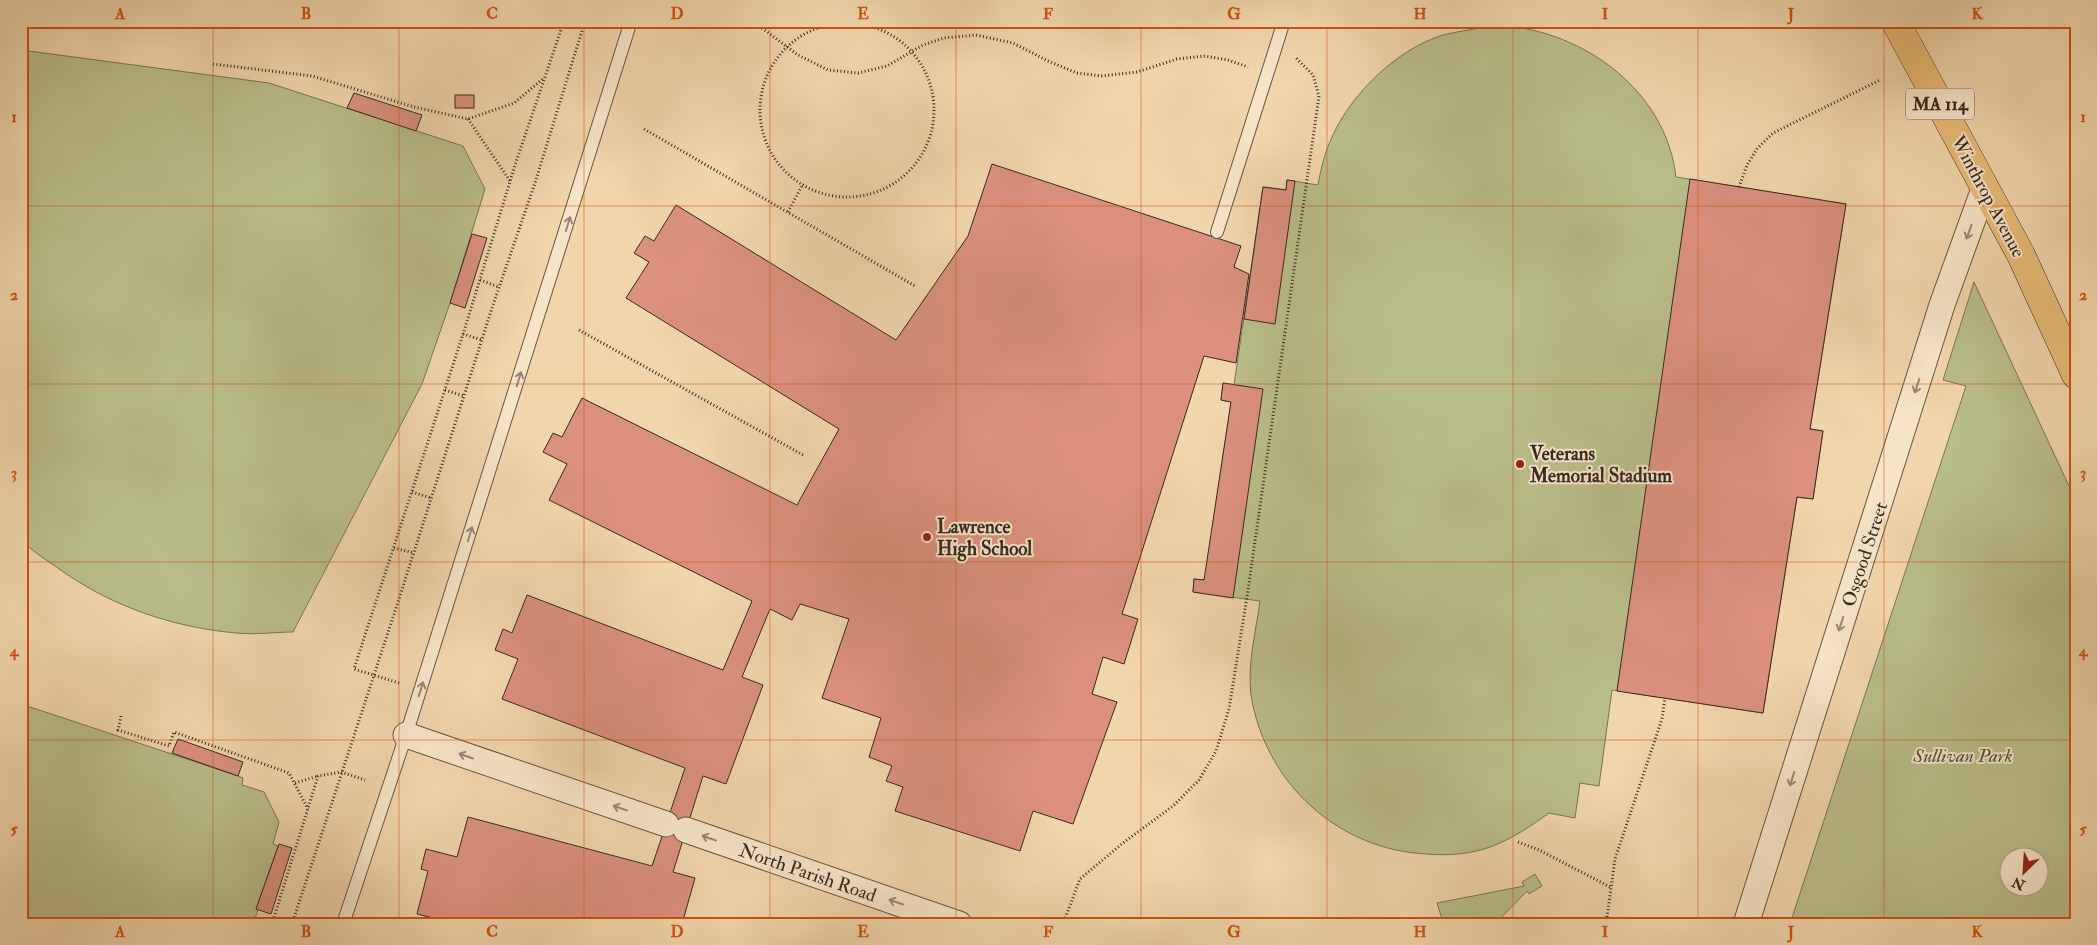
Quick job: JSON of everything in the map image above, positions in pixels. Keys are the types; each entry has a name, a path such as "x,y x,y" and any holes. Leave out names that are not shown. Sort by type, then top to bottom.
{"main road":[{"name":"Winthrop Avenue","path":"1895,21 1985,186 2020,255 2076,375"}],"street":[{"name":"Osgood Street","path":"1746,924 1942,305 1985,186"},
{"name":"North Parish Road","path":"406,735 959,924"}],"lane":[{"path":"343,924 406,735 631,21"},
{"path":"1217,232 1284,21"}],"path":[{"path":"399,684 354,670 463,334 510,182 564,21"},
{"path":"292,924 499,287 535,183 585,21"},
{"path":"750,21 798,55 828,70 858,73 888,66 923,45 944,38 976,35 1012,43 1048,61 1085,74 1101,76 1137,72 1177,59 1205,56 1228,60 1267,74"},
{"path":"837,22 865,23 890,33 913,51 930,77 935,110 928,144 908,172 885,189 852,199 819,193 787,174 768,150 759,119 760,92 770,65 786,46 811,30 837,22"},
{"path":"1064,921 1080,879 1129,838 1173,806 1199,780 1216,751 1228,709 1249,587 1319,96 1313,75 1297,59 1276,47"},
{"path":"212,64 312,76 414,107 468,119 514,103 545,78"},
{"path":"1739,187 1747,165 1757,149 1773,133 1880,80"},
{"path":"468,119 510,182"},
{"path":"644,129 915,286"},
{"path":"788,212 803,184"},
{"path":"480,280 499,287"},
{"path":"579,330 803,455"},
{"path":"463,334 482,340"},
{"path":"445,390 464,396"},
{"path":"412,492 431,498"},
{"path":"394,548 414,553"},
{"path":"1606,924 1615,859 1662,719 1665,698"},
{"path":"121,716 118,730 168,746 174,732 289,773 308,809"},
{"path":"294,783 341,772 365,780"},
{"path":"272,924 318,776"},
{"path":"1518,842 1539,850 1610,887"}],"green space":[{"name":"Veterans Memorial Stadium","path":"1517,27 1550,35 1576,46 1601,60 1624,78 1643,99 1659,122 1670,148 1676,177 1846,204 1810,429 1823,431 1813,499 1797,497 1763,713 1612,690 1599,786 1580,783 1575,818 1549,813 1514,836 1490,847 1467,853 1435,855 1394,850 1364,840 1336,825 1311,806 1289,783 1272,756 1259,727 1251,695 1251,660 1260,601 1193,592 1194,579 1205,580 1231,402 1221,400 1223,383 1234,385 1263,187 1286,190 1287,180 1318,185 1327,148 1340,121 1363,90 1377,75 1409,51 1426,42 1443,35 1480,28"},
{"path":"21,50 269,83 463,146 485,189 450,303 422,384 293,632 243,634 211,630 141,612 118,603 75,580 37,554 21,540"},
{"name":"Sullivan Park","path":"1974,282 2076,501 2076,924 1790,924 1966,386 1943,380"},
{"path":"21,704 238,776 243,778 242,785 264,792 279,822 273,844 278,846 256,909 258,910 253,924 21,924"},
{"path":"1535,874 1542,886 1529,894 1527,891 1495,924 1443,922 1437,903 1524,886 1522,882"}],"building":[{"path":"354,93 422,115 416,131 347,108"},
{"path":"455,95 474,95 474,108 455,108"},
{"name":"Lawrence High School","path":"992,164 1241,246 1234,267 1249,274 1236,363 1204,356 1122,614 1138,619 1124,664 1103,657 1092,694 1117,702 1073,824 1033,811 1020,851 895,811 903,787 886,781 892,766 869,757 881,718 822,698 849,619 800,604 792,620 770,609 742,677 763,685 726,784 703,776 673,872 695,878 682,924 456,924 417,914 428,871 421,869 426,849 457,857 468,817 652,866 685,768 502,699 518,659 495,650 503,629 512,633 527,595 723,670 752,601 549,500 567,464 543,452 553,433 562,437 582,398 797,505 839,429 626,298 649,262 634,253 645,236 654,241 676,205 896,340 968,236"},
{"path":"1690,179 1846,204 1810,429 1823,431 1813,499 1797,497 1763,713 1617,691"},
{"path":"1287,180 1295,181 1275,324 1244,319 1263,187 1286,190"},
{"path":"472,234 487,238 465,308 450,303"},
{"path":"1223,383 1263,389 1233,598 1193,592 1194,579 1204,580 1231,402 1221,400"},
{"path":"178,739 243,762 238,776 172,753"},
{"path":"279,844 292,848 271,914 256,909"}],"place":[{"name":"Veterans Memorial Stadium","path":"1520,464"},
{"name":"Lawrence High School","path":"927,537"}]}
